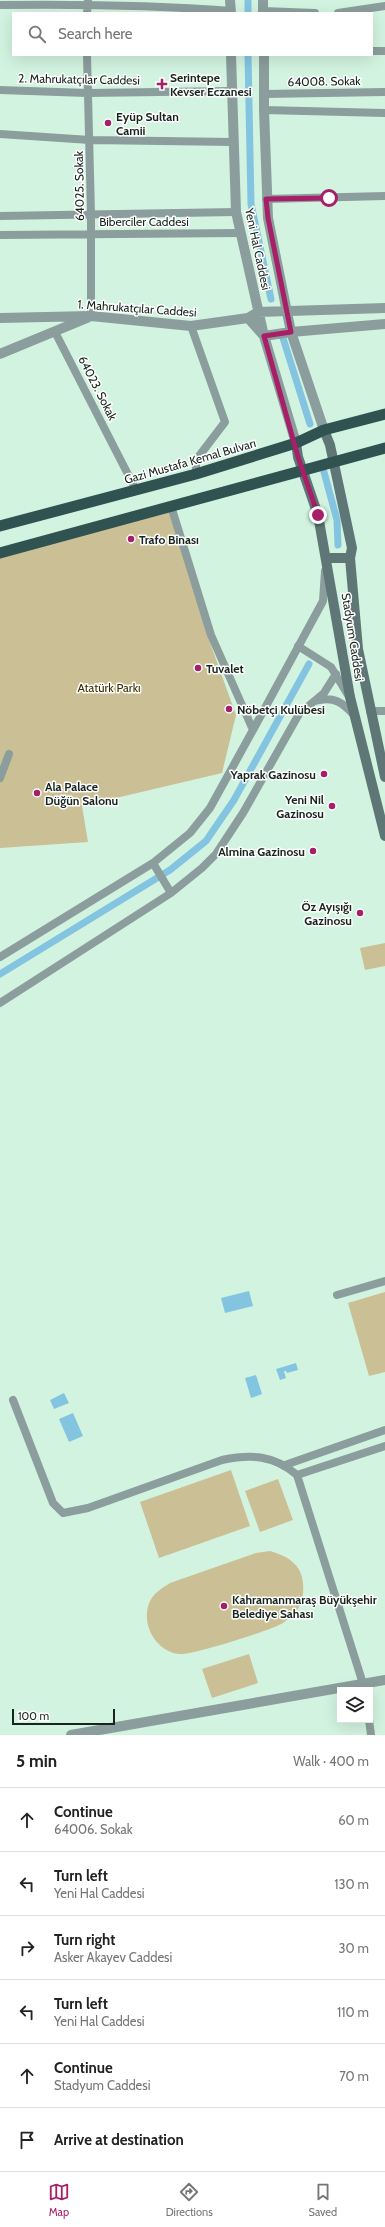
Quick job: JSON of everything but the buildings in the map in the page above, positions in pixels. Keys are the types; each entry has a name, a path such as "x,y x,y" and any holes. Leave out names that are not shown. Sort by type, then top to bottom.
{"highway":[{"name":"Gazi Mustafa Kemal Bulvarı","path":"1,526 196,474 296,443 324,430 385,414"},
{"path":"0,552 385,448"}],"main road":[{"name":"Stadyum Caddesi","path":"324,430 330,445 352,548 350,558 358,649 370,711 385,774"},
{"name":"Stadyum Caddesi","path":"296,443 318,515 350,697 385,836"},
{"path":"326,558 350,558"}],"street":[{"path":"0,5 88,2 183,7 231,12 230,0"},
{"path":"263,0 263,12"},
{"path":"87,12 88,2"},
{"path":"345,12 385,6"},
{"path":"373,51 385,51"},
{"name":"64025. Sokak","path":"87,56 87,93 90,140 91,316"},
{"name":"Yeni Hal Caddesi","path":"231,56 236,212 264,336 296,443"},
{"name":"Yeni Hal Caddesi","path":"264,56 266,199 268,218 291,332 324,430"},
{"name":"2. Mahrukatçılar Caddesi","path":"0,90 87,93 231,91"},
{"name":"64008. Sokak","path":"264,94 385,92"},
{"path":"264,110 385,113"},
{"path":"0,134 90,140 233,142"},
{"path":"266,199 385,196"},
{"name":"Biberciler Caddesi","path":"0,216 236,212"},
{"name":"Biberciler Caddesi","path":"0,235 91,233 240,233"},
{"path":"258,312 385,308"},
{"name":"1. Mahrukatçılar Caddesi","path":"0,318 91,316 191,326 248,318 258,312"},
{"path":"0,354 91,316"},
{"path":"248,318 264,336 291,332 385,324"},
{"path":"191,326 225,422 196,460 196,474"},
{"name":"64023. Sokak","path":"55,332 136,490"},
{"path":"171,506 211,635 253,730"},
{"path":"0,957 153,863 190,833 210,808 323,601 326,558"},
{"path":"298,646 331,667 350,697"},
{"path":"0,1003 171,893 202,868 216,854 243,813 299,714 312,701 324,693 336,674"},
{"path":"312,701 333,698 342,702 354,715"},
{"path":"370,711 385,711"},
{"path":"0,778 9,754"},
{"path":"153,863 171,893"},
{"path":"337,1295 385,1280"},
{"path":"13,1400 53,1503 64,1513 88,1508 222,1460 245,1456 259,1457 285,1465 298,1475 365,1687 385,1680"},
{"path":"285,1465 385,1430"},
{"path":"298,1475 385,1446"},
{"path":"71,1735 337,1692"},
{"path":"369,1723 371,1735"}],"green space":[{"name":"Atatürk Parkı","path":"171,506 208,637 236,715 222,773 82,806 88,842 0,848 0,553"},
{"path":"385,943 385,966 365,970 360,948"},
{"path":"385,1292 385,1372 369,1376 348,1303"},
{"path":"231,1470 250,1526 159,1558 140,1502"},
{"path":"278,1479 293,1520 260,1532 245,1491"},
{"name":"Kahramanmaraş Büyükşehir Belediye Sahası","path":"270,1551 288,1558 297,1566 302,1577 303,1592 301,1603 295,1613 288,1619 276,1626 248,1636 186,1654 170,1652 157,1642 148,1627 147,1609 150,1601 158,1591 170,1583 256,1553"},
{"path":"249,1654 258,1683 212,1698 202,1669"}],"water":[{"path":"249,1291 253,1306 225,1313 221,1298"},
{"path":"296,1363 298,1370 287,1373 284,1371 286,1378 280,1380 276,1369"},
{"path":"256,1375 262,1394 251,1398 245,1378"},
{"path":"64,1393 69,1403 54,1409 50,1400"},
{"path":"73,1413 83,1436 69,1442 59,1419"}],"waterway":[{"path":"248,0 248,12"},
{"path":"248,56 251,204 271,299"},
{"path":"283,338 310,424"},
{"path":"324,472 337,520 338,545"},
{"path":"0,974 170,870 206,841 234,800 309,664"}],"place":[{"name":"Serintepe Kevser Eczanesi","path":"162,84"},
{"name":"Eyüp Sultan Camii","path":"108,123"},
{"name":"Trafo Binası","path":"131,539"},
{"name":"Tuvalet","path":"198,668"},
{"name":"Nöbetçi Kulübesi","path":"229,709"},
{"name":"Yaprak Gazinosu","path":"324,774"},
{"name":"Ala Palace Düğün Salonu","path":"37,793"},
{"name":"Yeni Nil Gazinosu","path":"332,806"},
{"name":"Almina Gazinosu","path":"313,851"},
{"name":"Öz Ayışığı Gazinosu","path":"360,913"},
{"name":"Kahramanmaraş Büyükşehir Belediye Sahası","path":"224,1606"}],"route":[{"path":"318,515 298,457 296,443 264,336 291,332 268,218 266,199 329,198"}]}
